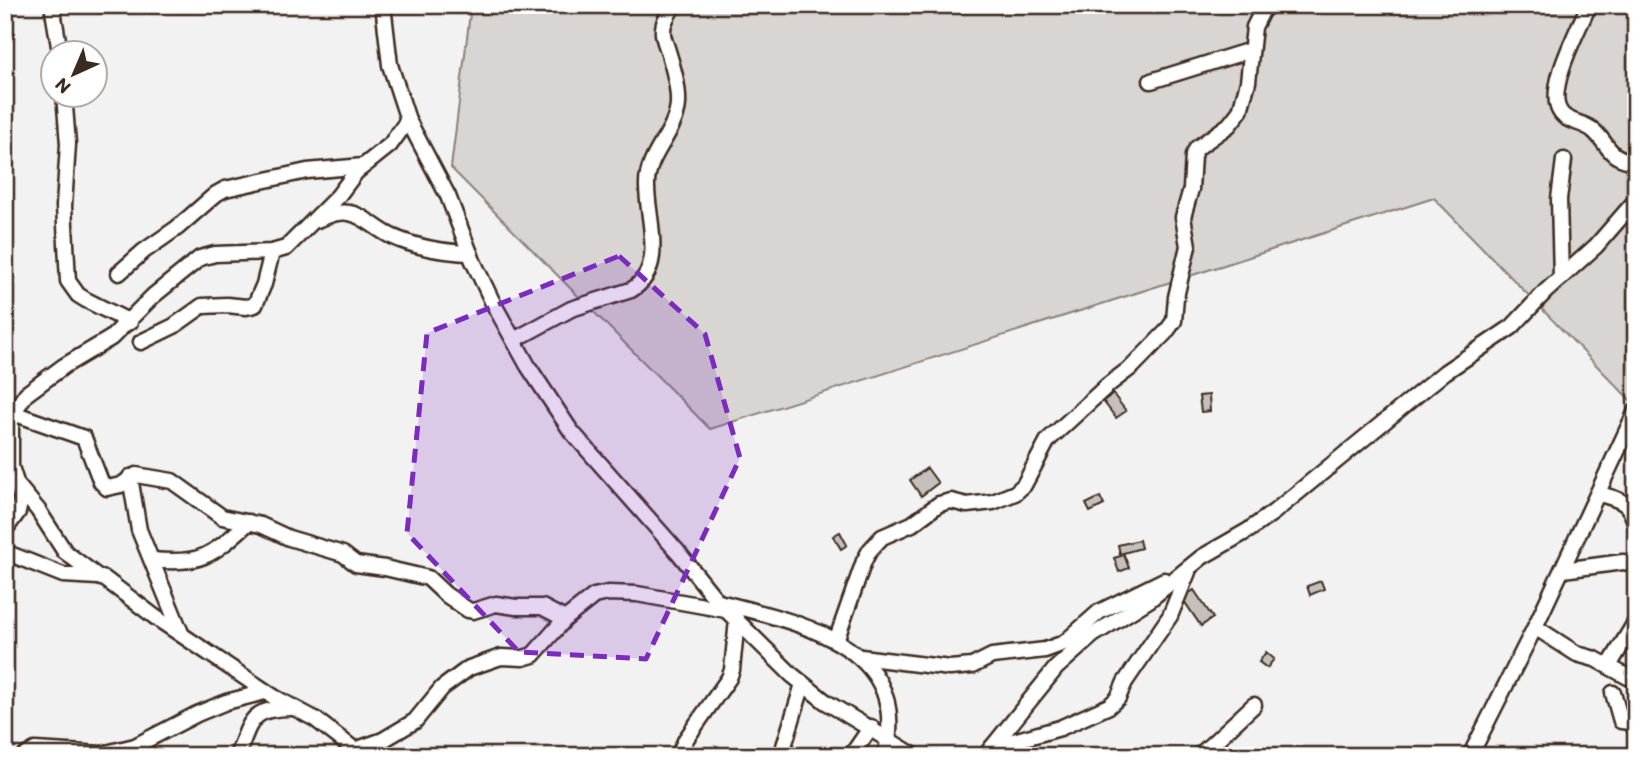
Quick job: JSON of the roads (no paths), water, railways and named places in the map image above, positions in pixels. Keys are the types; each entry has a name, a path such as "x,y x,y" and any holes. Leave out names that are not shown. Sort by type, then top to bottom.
{"street":[{"path":"51,5 57,38"},
{"path":"383,5 390,65 408,120 449,196 470,253 492,301 571,431 722,606 803,684 826,702 915,756"},
{"path":"514,340 570,309 631,290 640,284 646,274 653,252 646,184 649,167 678,106 678,92 663,33 666,18 674,5"},
{"path":"836,641 864,561 882,537 912,524 939,504 951,501 967,505 993,502 1015,494 1024,485 1048,440 1133,366 1174,321 1176,297 1188,246 1183,217 1191,190 1193,155 1197,148 1229,125 1240,111 1248,82 1256,19 1269,5"},
{"path":"1588,5 1560,76 1556,103 1565,117 1593,130 1611,153 1636,162"},
{"path":"1151,81 1251,50"},
{"path":"65,108 68,144 64,206 68,281 72,289 86,300 130,321"},
{"path":"5,530 18,512 21,498 11,467 10,415 26,394 64,366 111,338 153,296 200,258 241,251 272,252 286,248 363,166 390,145 408,120"},
{"path":"1561,278 1559,199 1564,160"},
{"path":"119,273 225,189 307,171 363,166"},
{"path":"861,657 925,666 964,667 992,656 1045,650 1064,643 1099,612 1158,584 1249,530 1274,512 1435,380 1512,327 1546,290 1596,246 1636,200"},
{"path":"313,221 339,212 352,213 389,236 434,251 470,253"},
{"path":"141,342 174,326 202,306 226,304 246,307 254,304 264,284 272,252"},
{"path":"1470,756 1563,570 1636,411"},
{"path":"10,415 84,438 104,487 117,487 136,475 171,481 222,517 248,522 343,554 356,564 428,578 445,594 471,611 496,604 542,607 565,619"},
{"path":"130,477 138,530 181,634"},
{"path":"16,484 38,510 65,552 265,692 324,724 362,753 415,721 442,688 469,668 501,657 523,658 533,655 565,619 594,596 608,593 722,606 772,616 836,641 861,657 879,680 887,701 889,738 885,756"},
{"path":"1599,494 1628,506 1636,526"},
{"path":"152,559 186,562 202,558 219,549 248,522"},
{"path":"5,552 63,575 98,577"},
{"path":"988,751 1056,668 1093,635 1149,600 1202,557"},
{"path":"1563,570 1623,562 1636,564"},
{"path":"988,751 1060,728 1109,706 1118,698 1125,682 1170,616 1190,568"},
{"path":"678,756 686,739 729,678 737,620"},
{"path":"1609,666 1636,621"},
{"path":"1535,627 1577,653 1628,677"},
{"path":"781,756 803,684"},
{"path":"25,756 40,750 102,754 135,746 197,714 226,702 265,692"},
{"path":"1613,693 1621,721 1631,722 1636,730"},
{"path":"1199,756 1254,705"},
{"path":"237,756 253,717 271,708 293,708"},
{"path":"851,756 871,727"},
{"path":"1636,738 1636,745"}]}
